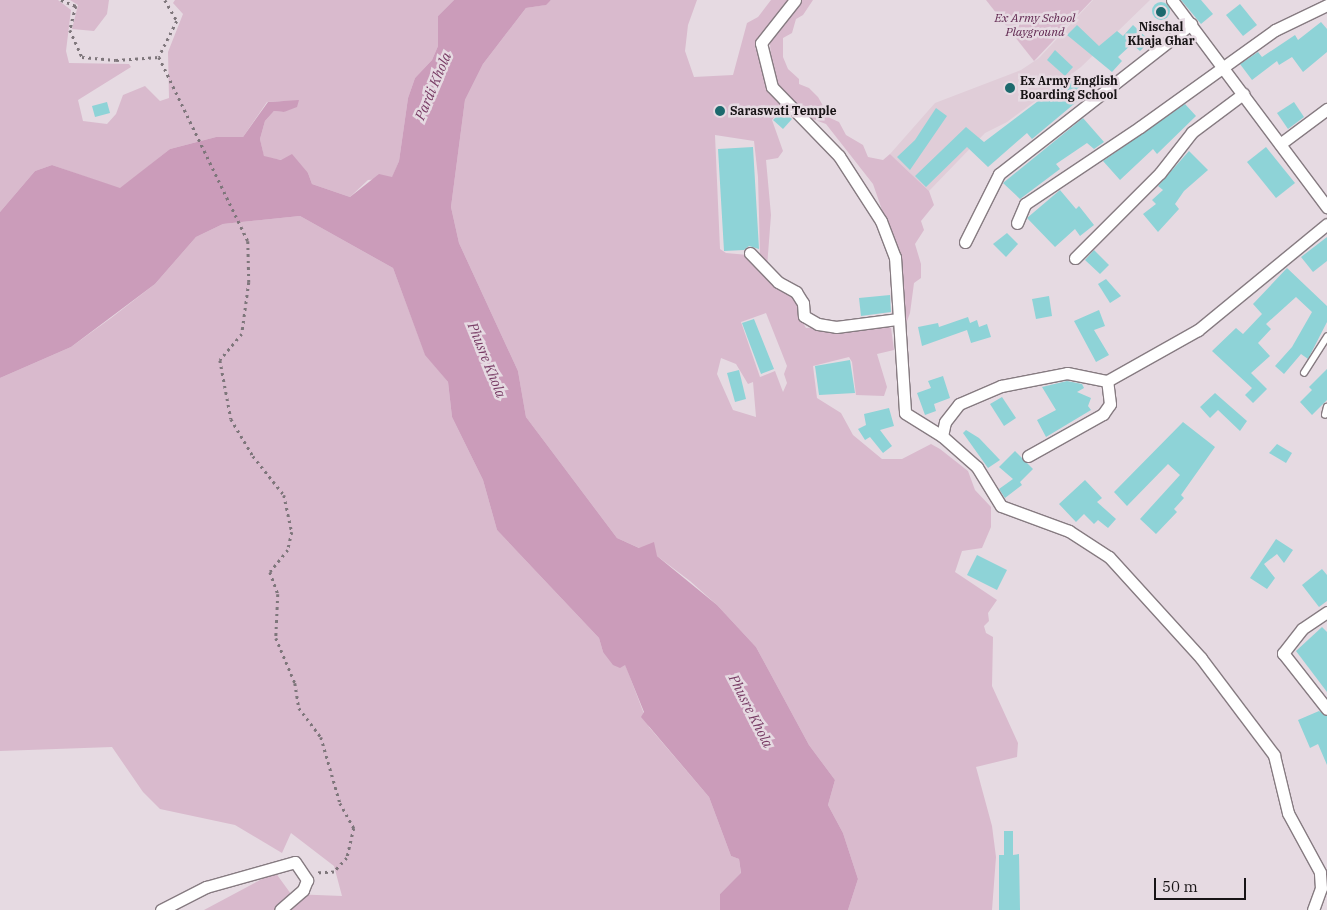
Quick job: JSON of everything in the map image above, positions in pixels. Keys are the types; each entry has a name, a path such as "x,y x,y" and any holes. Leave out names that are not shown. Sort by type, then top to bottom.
{"street":[{"path":"795,0 760,43 772,87 839,156 881,221 895,257 905,413 942,436 977,467 1001,506 1069,531 1109,557 1202,658 1274,755 1288,813 1320,872 1324,890 1312,910"},
{"path":"1174,1 1327,207"},
{"path":"1017,223 1025,204 1275,30 1327,5"},
{"path":"965,242 1000,174 1191,24"},
{"path":"1075,258 1160,173 1192,132 1243,94"},
{"path":"1280,144 1327,109"},
{"path":"942,436 944,422 959,404 1001,386 1067,373 1107,381 1198,330 1327,224"},
{"path":"750,253 773,277 796,292 803,303 804,316 818,324 836,326 898,319"},
{"path":"1028,456 1103,414 1110,404 1107,381"},
{"path":"1327,612 1302,629 1283,653 1327,709"},
{"path":"161,910 206,887 281,863 295,862 307,880 303,890 280,910"}],"lane":[{"path":"1304,373 1327,337"},
{"path":"1324,415 1327,407"}],"path":[{"path":"61,0 76,6 70,30 82,57 116,60 159,57"},
{"path":"159,57 177,21 165,0"},
{"path":"159,57 248,241 247,308 242,334 220,360 224,387 231,419 253,456 284,495 292,532 288,550 270,572 278,594 276,638 295,683 299,708 321,737 340,803 354,828 347,858 334,872 302,873"}],"shaded area":[{"name":"Ex Army English Boarding School","path":"1093,0 1150,0 1081,67 1007,122 985,133 929,191 890,154 935,103 1021,70 1039,58"}],"green space":[{"path":"0,0 58,0 71,10 66,51 69,63 129,64 131,67 78,100 83,121 107,124 116,114 123,95 145,86 160,101 169,98 168,52 183,14 173,3 175,0 454,0 438,16 438,46 432,60 415,78 408,98 399,161 392,178 368,180 350,197 312,184 308,173 282,160 264,157 260,139 265,121 274,111 284,112 298,101 267,102 243,137 216,137 170,149 120,189 52,165 35,171 0,212"},
{"path":"70,0 109,0 107,14 94,31 72,29 78,5"},
{"path":"551,0 697,0 688,25 685,51 694,77 733,75 747,23 758,17 771,0 792,0 755,47 772,89 785,105 772,120 783,151 778,158 766,160 771,215 767,267 760,255 758,177 754,141 715,135 720,249 726,253 748,255 759,272 772,280 775,287 795,295 801,304 800,318 806,328 883,325 891,328 894,350 877,354 887,387 884,396 856,395 852,362 849,357 813,366 817,398 841,413 853,435 882,459 902,459 931,444 940,449 968,471 975,490 991,507 991,527 982,548 962,551 955,572 997,600 988,613 989,621 984,626 986,633 993,637 992,686 1018,743 1017,757 976,767 992,826 996,857 992,910 848,910 858,879 843,833 828,805 835,780 809,745 756,647 717,605 690,581 657,556 617,538 526,417 518,371 459,243 451,207 465,100 483,64 526,8 545,5","holes":["766,313 787,366 784,374 787,383 783,392 775,371 760,377 741,322","721,358 736,364 748,384 753,382 756,417 733,410 717,374"]},
{"path":"797,0 813,0 803,15 796,19 792,33 783,38 783,57 788,69 799,79 799,84 809,88 818,97 830,118 839,122 846,135 863,145 868,157 883,160 890,154 929,191 934,205 921,221 924,230 915,244 921,264 921,278 914,283 910,313 903,332 899,259 873,184 826,124 810,118 793,104 780,91 772,74 770,44 777,27"},
{"name":"Ex Army School Playground","path":"986,0 1092,0 1034,61"},
{"path":"300,216 393,268 425,354 448,382 452,417 483,480 497,530 599,638 603,652 625,664 649,727 709,797 731,856 739,859 741,874 720,894 720,910 204,910 275,872 291,894 342,896 334,866 291,833 282,853 235,825 160,809 143,792 112,747 0,751 0,378 71,347 155,284 196,237 223,224"}],"water":[{"path":"454,0 551,0 546,5 526,8 483,64 465,100 451,207 459,243 518,371 526,417 617,538 639,548 654,542 657,556 717,605 756,647 809,745 835,780 828,805 843,833 858,879 848,910 720,910 720,894 741,873 739,859 731,856 709,797 641,717 644,712 625,665 620,668 613,665 603,652 599,638 497,530 483,480 452,417 448,382 425,355 393,268 300,216 223,224 196,237 155,284 71,347 0,378 0,212 35,171 52,165 120,188 170,149 216,137 243,137 268,102 299,100 297,107 284,112 274,111 265,121 260,139 264,156 281,160 292,154 308,173 312,184 350,197 379,174 392,177 399,161 408,98 415,78 432,60 438,46 438,16"}],"building":[{"path":"1181,0 1201,0 1213,14 1201,24"},
{"path":"1157,2 1165,2 1170,7 1168,18 1157,20 1152,15 1152,7"},
{"path":"1240,4 1257,25 1243,36 1226,15"},
{"path":"1321,22 1327,29 1327,52 1303,72 1292,57 1279,65 1277,61 1252,80 1240,64 1258,52 1262,57 1295,35 1298,40"},
{"path":"1077,25 1099,46 1117,31 1123,36 1133,25 1150,41 1140,51 1132,44 1118,57 1122,61 1112,72 1067,35"},
{"path":"1055,50 1073,67 1065,76 1047,60"},
{"path":"1070,77 1086,94 1032,139 1027,133 988,167 967,147 926,187 915,176 966,127 984,142"},
{"path":"107,102 110,113 95,117 92,106"},
{"path":"1294,102 1304,117 1288,129 1277,113"},
{"path":"1185,104 1196,116 1157,154 1153,149 1120,180 1103,161"},
{"path":"936,108 947,116 910,170 897,157 915,140"},
{"path":"783,110 792,119 783,129 773,120"},
{"path":"1083,118 1104,142 1094,149 1087,143 1056,164 1060,169 1020,199 1003,183"},
{"path":"753,147 759,249 749,246 744,250 724,251 718,149"},
{"path":"1266,147 1295,183 1276,198 1247,162"},
{"path":"1189,151 1208,170 1184,191 1175,204 1179,209 1158,232 1143,214 1156,204 1152,200 1163,190 1158,186"},
{"path":"1060,190 1076,209 1079,206 1094,225 1080,236 1075,229 1055,247 1027,218"},
{"path":"1007,233 1018,244 1006,257 993,244"},
{"path":"1327,237 1327,261 1313,272 1301,257"},
{"path":"1094,250 1109,265 1100,274 1085,260"},
{"path":"1287,268 1327,306 1327,322 1308,359 1301,354 1284,374 1275,366 1292,347 1312,312 1296,297 1266,324 1271,329 1258,343 1270,356 1251,373 1267,389 1253,403 1245,395 1252,388 1212,351 1236,328 1243,334 1262,314 1253,304"},
{"path":"1106,279 1121,296 1110,303 1098,284"},
{"path":"890,295 891,312 861,316 859,298"},
{"path":"1049,296 1052,316 1036,319 1032,299"},
{"path":"1099,310 1105,326 1094,330 1109,355 1096,362 1074,321"},
{"path":"968,317 970,323 977,320 979,327 987,324 991,337 971,343 967,330 922,346 918,327 938,323 939,327"},
{"path":"754,319 774,369 761,374 742,323"},
{"path":"850,360 855,393 819,395 815,366"},
{"path":"1327,369 1327,400 1312,415 1300,402 1312,390 1309,387"},
{"path":"739,370 746,399 735,402 727,373"},
{"path":"943,376 950,398 934,404 936,411 925,415 917,393 931,388 928,381"},
{"path":"1067,381 1082,384 1084,388 1077,392 1091,398 1088,406 1091,410 1046,437 1037,420 1056,410 1042,387"},
{"path":"1215,393 1247,421 1240,431 1218,410 1210,418 1200,407"},
{"path":"1002,397 1016,418 1004,426 990,404"},
{"path":"889,408 894,426 880,430 892,446 883,453 870,437 865,440 858,429 866,425 864,414"},
{"path":"1183,422 1215,447 1181,495 1184,498 1174,509 1177,512 1156,534 1140,519 1180,475 1168,464 1127,506 1114,492"},
{"path":"966,430 979,438 1000,460 988,468 963,433"},
{"path":"1277,444 1292,453 1286,463 1269,453"},
{"path":"1015,451 1033,469 1020,482 1022,485 1005,498 999,489 1013,479 999,467"},
{"path":"1085,480 1102,498 1097,502 1116,519 1108,528 1098,520 1094,524 1084,514 1076,522 1059,504"},
{"path":"1276,539 1293,550 1284,563 1277,554 1264,564 1275,578 1267,589 1250,578"},
{"path":"977,555 1007,570 997,590 967,575"},
{"path":"1322,569 1327,575 1327,601 1319,607 1302,585"},
{"path":"1322,627 1327,632 1327,692 1296,651"},
{"path":"1319,711 1327,716 1327,765 1318,744 1310,748 1298,720"},
{"path":"1004,831 1013,831 1013,855 1019,854 1020,910 999,910 999,855 1004,855"}],"place":[{"name":"Nischal Khaja Ghar","path":"1161,12"},
{"name":"Ex Army English Boarding School","path":"1010,88"},
{"name":"Saraswati Temple","path":"720,111"}],"water label":[{"name":"Pardi Khola","path":"433,86"},
{"name":"Phusre Khola","path":"487,360"},
{"name":"Phusre Khola","path":"751,711"}]}
